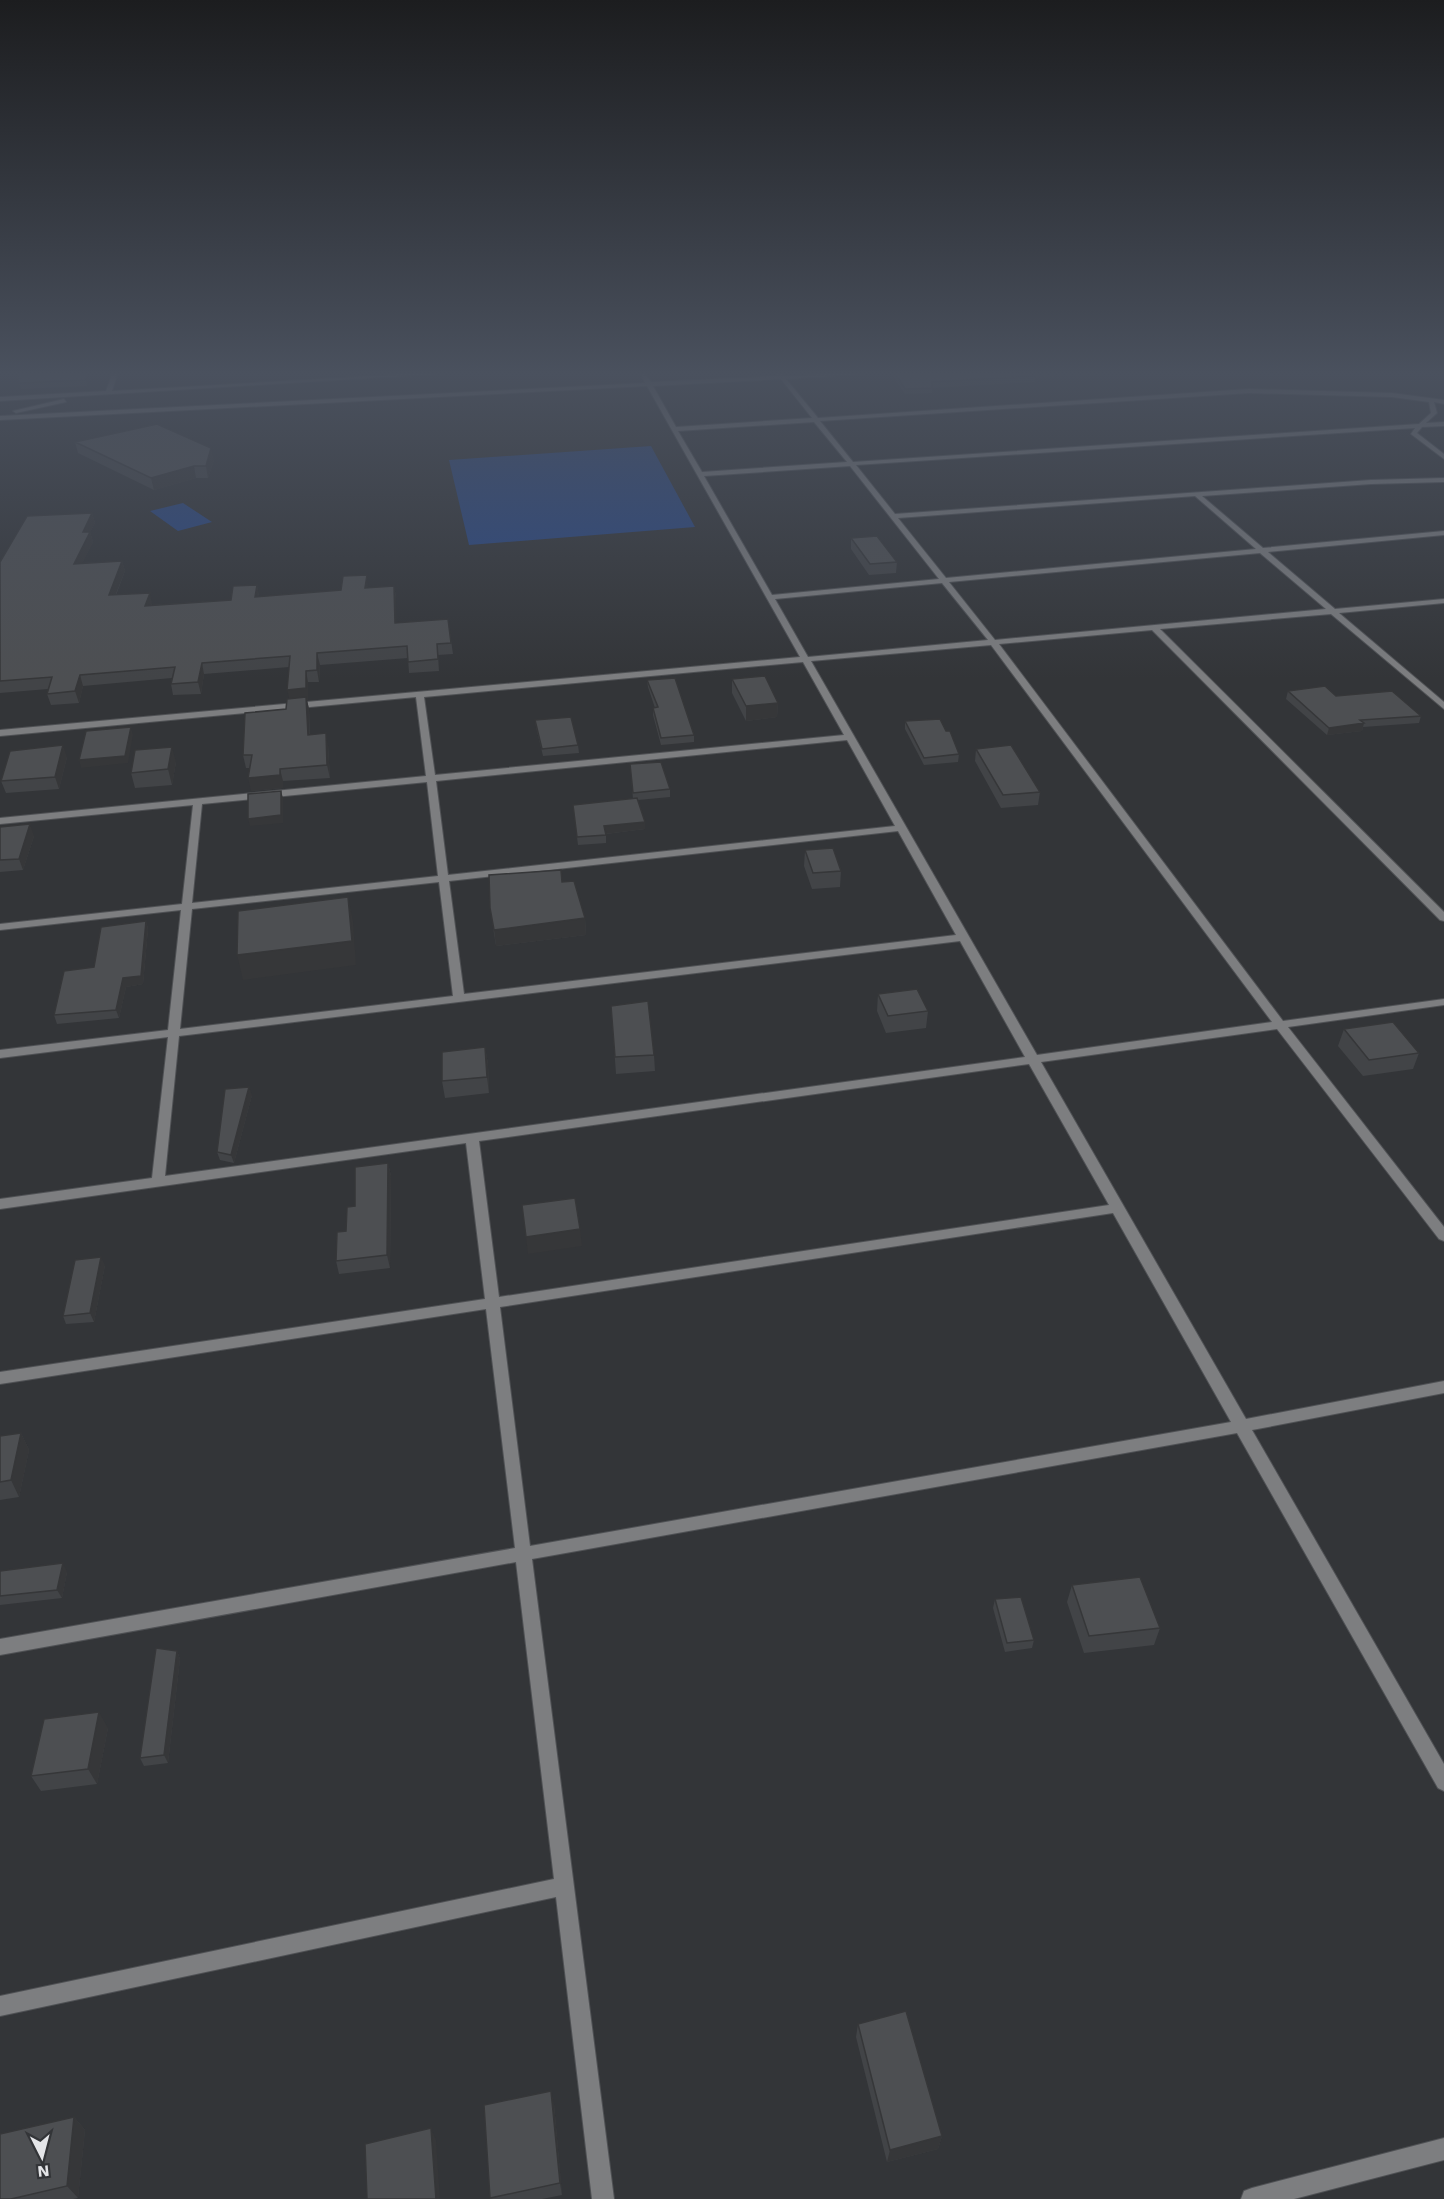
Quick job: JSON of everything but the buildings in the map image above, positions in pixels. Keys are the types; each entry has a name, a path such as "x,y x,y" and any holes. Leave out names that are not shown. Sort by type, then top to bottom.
{"street":[{"path":"701,475 1444,1782"},
{"path":"860,475 994,643 1280,1025 1444,1236"},
{"path":"893,516 1371,482 1444,480"},
{"path":"1197,495 1444,706"},
{"path":"771,597 1444,533"},
{"path":"0,733 994,643 1331,609 1444,601"},
{"path":"1153,627 1444,918"},
{"path":"420,695 459,999"},
{"path":"0,821 850,737"},
{"path":"158,1182 198,801"},
{"path":"0,927 902,828"},
{"path":"0,1054 964,937"},
{"path":"0,1204 1444,1002"},
{"path":"472,1138 603,2199"},
{"path":"0,1378 1118,1208"},
{"path":"0,1647 1444,1388"},
{"path":"0,2006 565,1886"},
{"path":"1252,2199 1444,2149"}],"shaded area":[{"path":"452,475 667,475 695,527 469,545"},
{"path":"183,503 212,522 178,531 150,511"}]}
